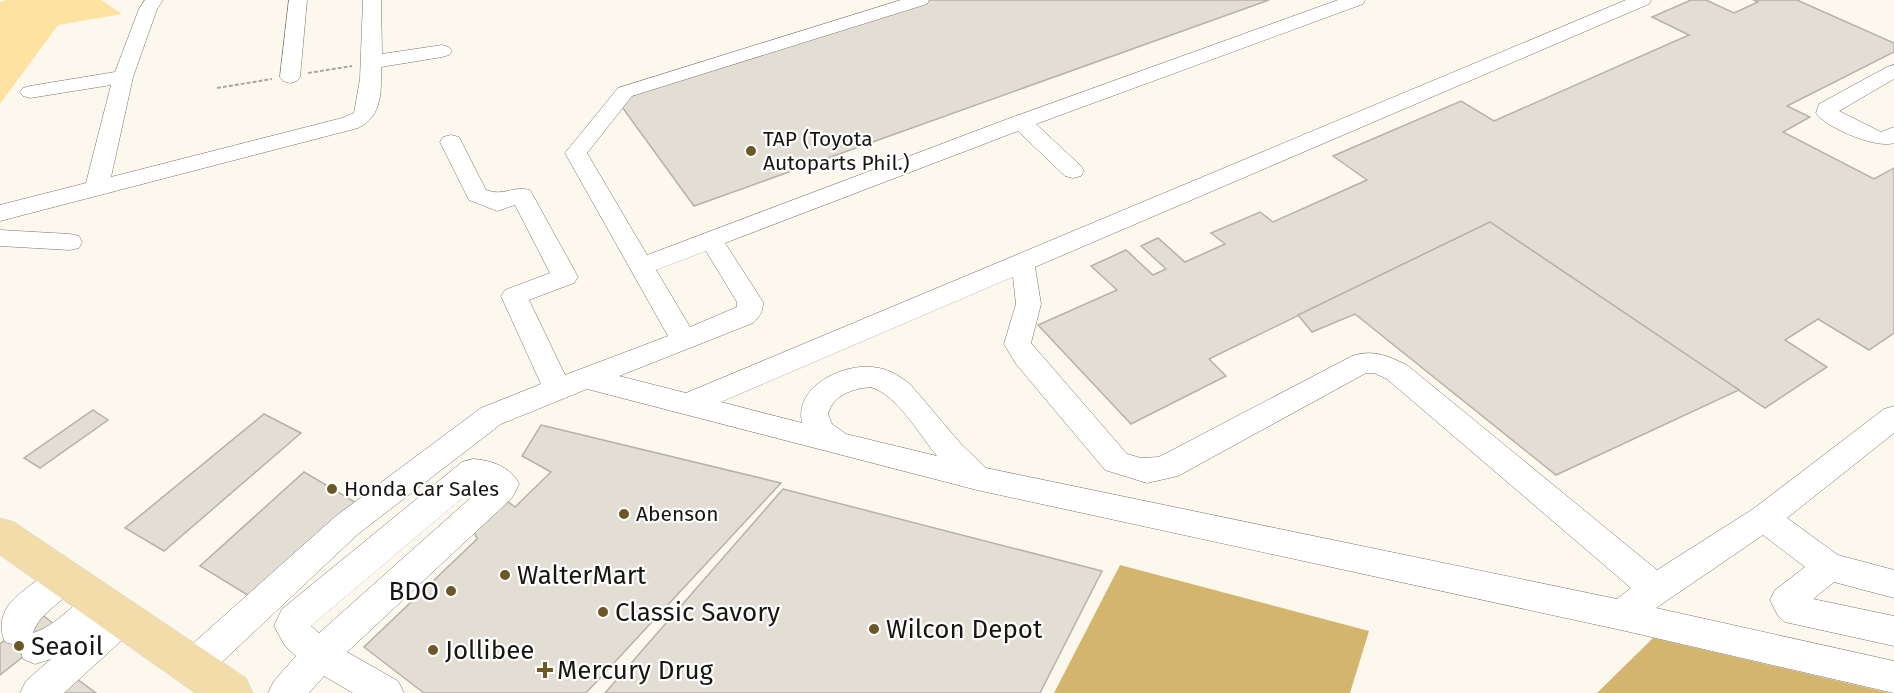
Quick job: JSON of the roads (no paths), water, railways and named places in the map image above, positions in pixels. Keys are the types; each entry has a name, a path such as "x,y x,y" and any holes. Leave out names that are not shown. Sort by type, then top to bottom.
{"main road":[{"path":"0,534 231,693"}],"street":[{"path":"96,190 123,76 148,9 154,0"},
{"path":"290,76 298,0"},
{"path":"0,213 350,123 362,117 366,109 372,62 372,0"},
{"path":"684,340 576,153 625,92 920,0"},
{"path":"642,266 1021,122 1356,0"},
{"path":"689,404 1022,265 1642,0"},
{"path":"372,62 442,51"},
{"path":"1894,71 1827,109 1827,113 1832,116 1875,137 1885,138 1894,134"},
{"path":"30,92 123,76"},
{"path":"1021,122 1073,171"},
{"path":"451,142 477,195 497,203 522,195 565,277 514,296 572,384 689,404 977,478 1621,615 1894,677"},
{"path":"0,238 70,242"},
{"path":"192,667 347,525 491,416 744,316 750,310 750,302 711,240"},
{"path":"1022,265 1030,297 1026,322 1017,344 1116,462 1152,472 1167,467 1362,363 1377,363 1397,372 1656,589"},
{"path":"838,444 824,435 816,424 815,408 824,394 837,384 867,376 883,380 905,395 953,454 977,478"},
{"path":"1621,615 1656,589 1764,518 1894,417"},
{"path":"286,693 321,654 501,489 504,484 501,481 479,470 473,471 294,620 291,626 294,633 321,654 386,693"},
{"path":"1132,511 1143,471"},
{"path":"1764,518 1829,567 1894,584"},
{"path":"1829,567 1787,600 1790,606 1797,611 1894,631"},
{"path":"63,578 20,616 26,639 60,640 112,611"},
{"path":"38,693 112,611"}],"place":[{"name":"TAP (Toyota Autoparts Phil.)","path":"751,151"},
{"name":"Honda Car Sales","path":"332,489"},
{"name":"Abenson","path":"624,514"},
{"name":"WalterMart","path":"505,575"},
{"name":"BDO","path":"451,591"},
{"name":"Classic Savory","path":"603,612"},
{"name":"Wilcon Depot","path":"874,629"},
{"name":"Seaoil","path":"19,646"},
{"name":"Jollibee","path":"433,650"},
{"name":"Mercury Drug","path":"545,670"}]}
